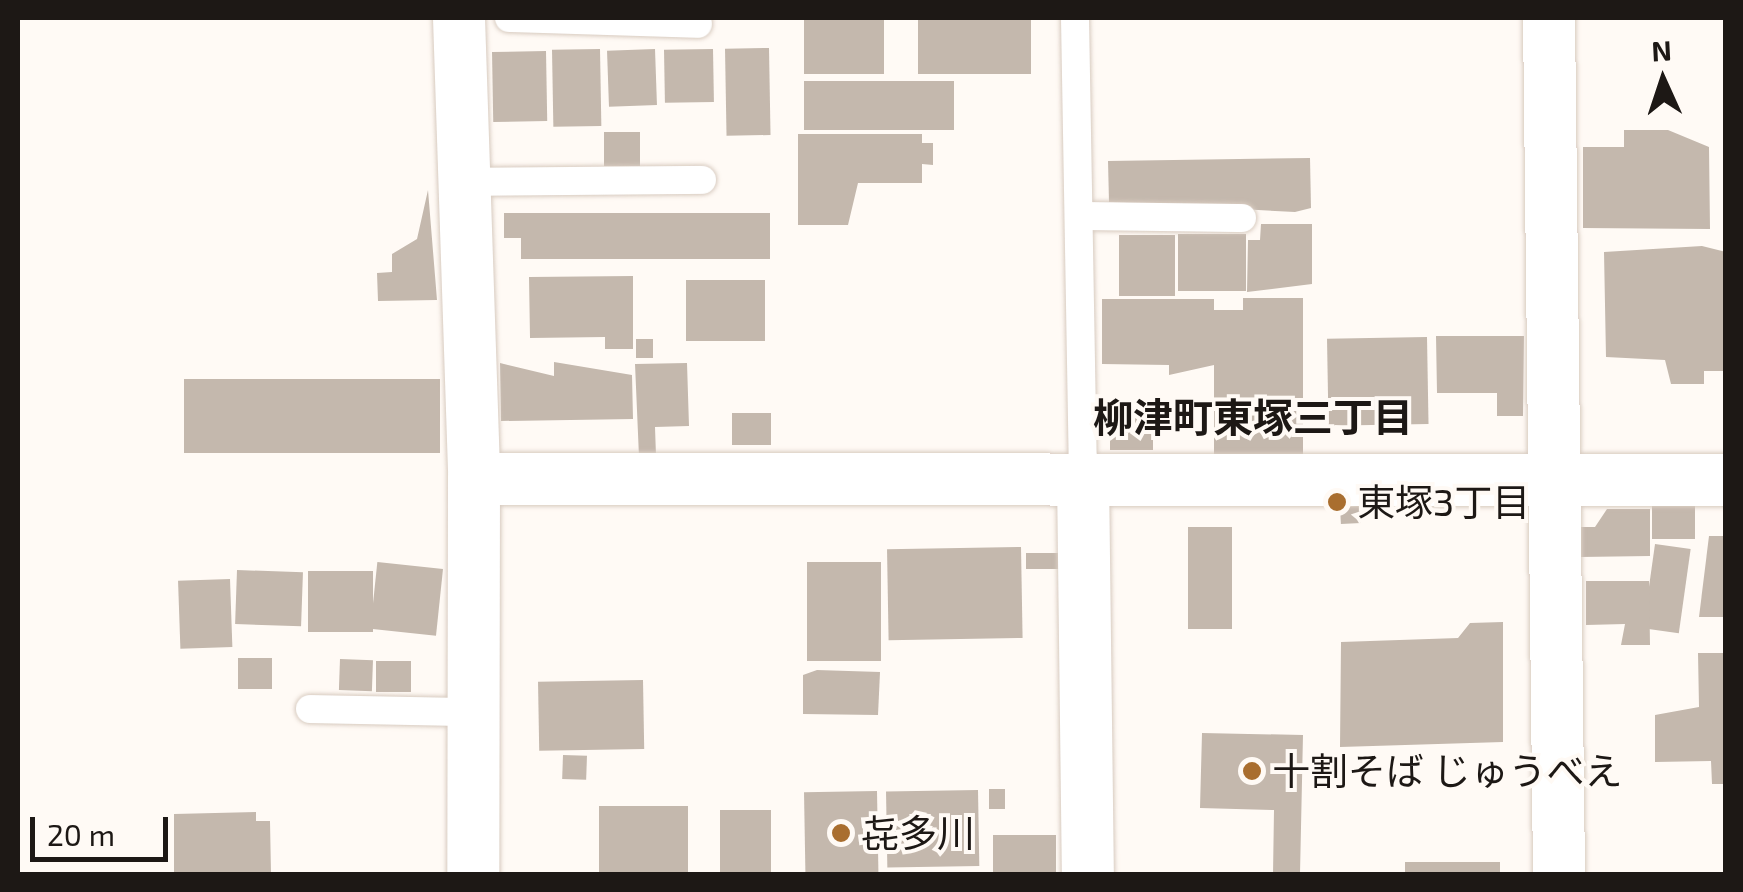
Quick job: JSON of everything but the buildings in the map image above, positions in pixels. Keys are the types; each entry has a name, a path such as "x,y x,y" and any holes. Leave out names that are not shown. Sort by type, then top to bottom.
{"street":[{"path":"459,18 474,479 473,874"},
{"path":"1550,18 1559,874"},
{"path":"474,479 1083,476 1726,480"},
{"path":"1083,476 1088,874"}],"lane":[{"path":"509,18 698,24"},
{"path":"1076,18 1083,476"},
{"path":"464,182 702,180"},
{"path":"1079,216 1242,218"},
{"path":"310,708 473,712"}],"place":[{"name":"東塚3丁目","path":"1337,502"},
{"name":"十割そば じゅうべえ","path":"1252,771"},
{"name":"㐂多川","path":"841,833"}],"district":[{"name":"柳津町東塚三丁目","path":"1253,416"}]}
